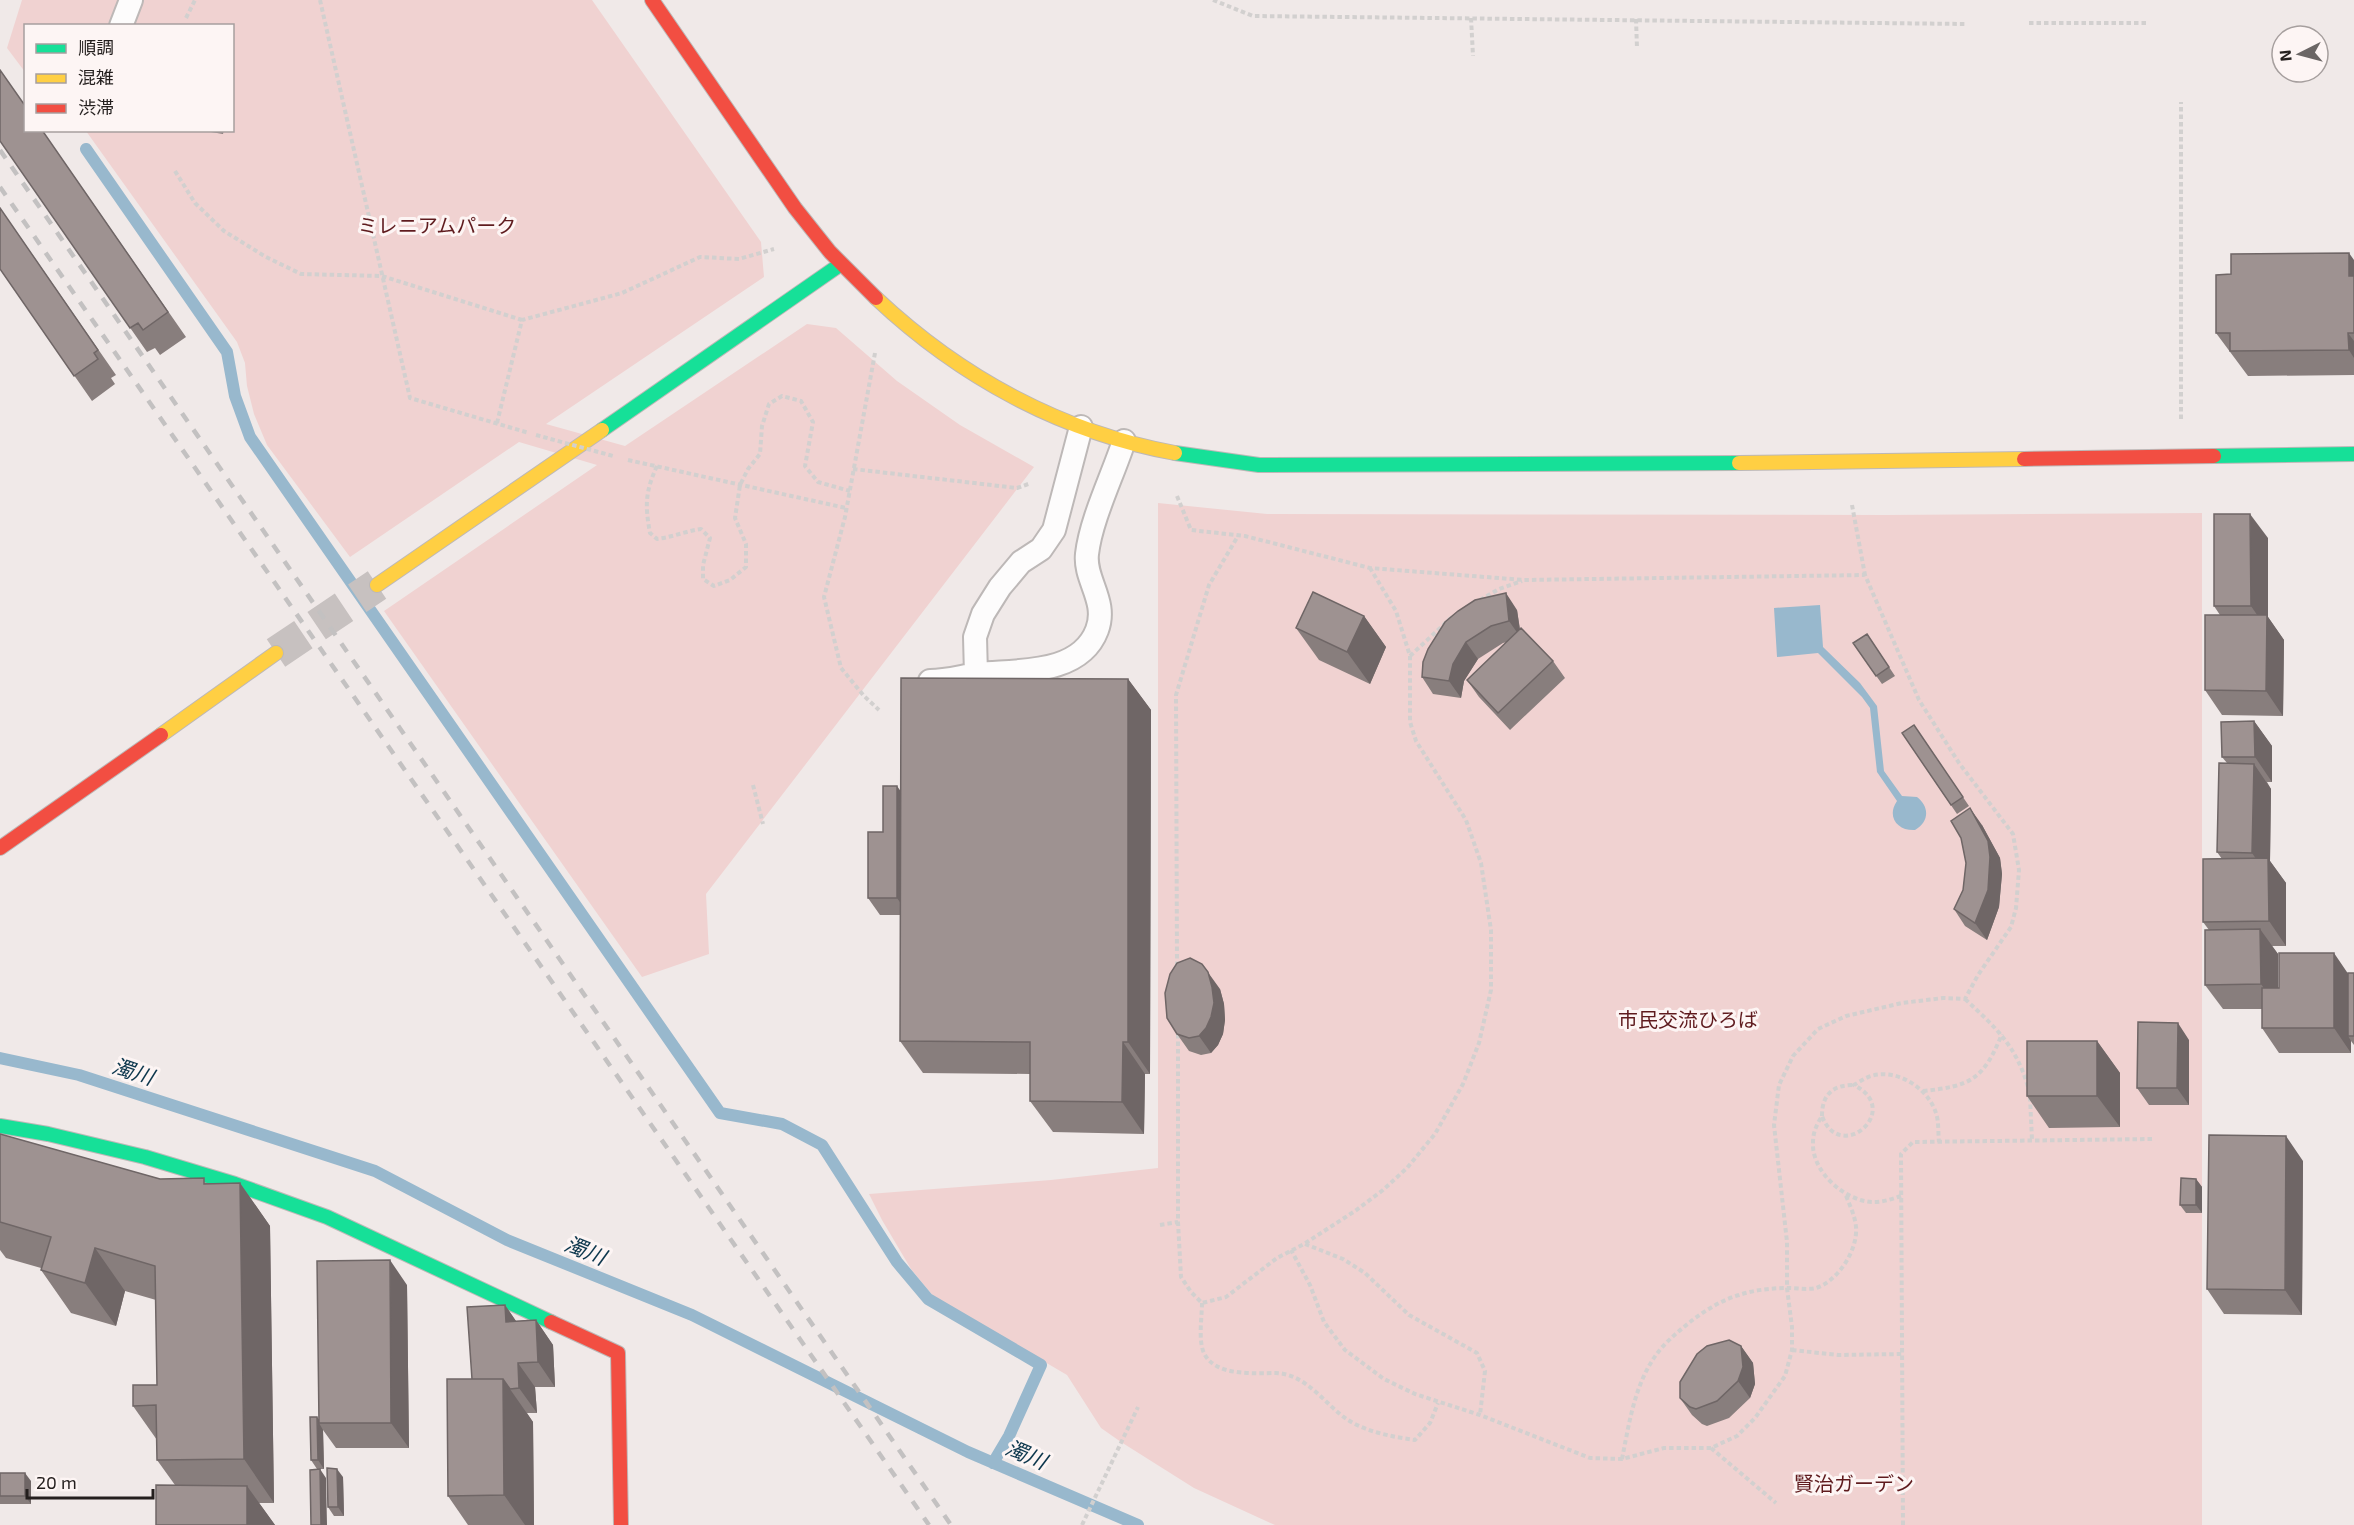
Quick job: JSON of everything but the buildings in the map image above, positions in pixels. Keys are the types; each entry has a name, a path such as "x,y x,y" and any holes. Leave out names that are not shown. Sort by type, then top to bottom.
{"street":[{"path":"652,0 783,190 841,264 889,312 946,355 1026,404 1082,427 1165,452 1216,462 1259,465 1562,465 2354,454"},
{"path":"377,585 841,264"},
{"path":"0,848 276,653"},
{"path":"0,1126 48,1134 145,1156 235,1184 327,1217 618,1353 621,1525"}],"lane":[{"path":"122,24 131,0"},
{"path":"976,675 975,637 983,614 1000,587 1021,562 1041,549 1054,530 1082,427"},
{"path":"904,685 1032,670 1056,665 1081,653 1097,629 1100,602 1087,556 1092,528 1124,441"}],"path":[{"path":"186,18 195,0"},
{"path":"320,0 410,398 613,456 846,508"},
{"path":"1213,0 1253,16 1967,24"},
{"path":"1472,18 1473,56"},
{"path":"1636,19 1637,48"},
{"path":"2029,23 2147,23"},
{"path":"2181,102 2181,422"},
{"path":"175,171 195,203 224,231 266,257 301,274 382,276 522,320 622,293 700,257 739,259 774,249"},
{"path":"497,423 522,320"},
{"path":"875,353 846,508 824,597 841,668 879,711"},
{"path":"657,466 649,484 645,508 650,533 657,539 674,537 691,530 701,529 710,538 703,565 703,579 714,586 730,580 746,567 746,544 735,518 740,485 748,469 760,454 762,426 769,404 782,396 801,400 813,422 805,466 818,482 849,491"},
{"path":"854,469 1017,488 1070,469"},
{"path":"1177,496 1191,530 1238,536 1370,568 1524,580 1865,575"},
{"path":"1852,505 1865,575 1919,700 1959,764 2013,834 2019,870 2016,909 2011,927 1978,975 1965,999"},
{"path":"1177,977 1176,695 1209,585 1238,536"},
{"path":"1202,1302 1226,1297 1276,1258 1304,1244 1383,1190 1407,1167 1435,1134 1463,1084 1479,1043 1491,990 1491,930 1481,863 1466,820 1416,741 1410,722 1410,656 1396,610 1370,568"},
{"path":"1473,605 1499,590 1524,580"},
{"path":"1410,656 1455,615"},
{"path":"753,785 763,824"},
{"path":"1291,1250 1310,1285 1324,1322 1345,1350 1384,1379 1438,1403 1480,1415 1590,1458 1622,1459 1664,1448 1710,1448 1737,1436 1755,1418 1785,1376 1792,1350 1792,1327 1787,1288 1787,1242 1774,1125 1779,1085 1793,1056 1818,1029 1846,1017 1902,1003 1943,998 1965,999 2002,1033 2024,1070 2030,1092 2032,1140"},
{"path":"1178,1032 1178,1222 1181,1277 1191,1292 1202,1302 1201,1329 1204,1354 1218,1366 1245,1374 1280,1373 1301,1380 1349,1421 1392,1437 1415,1440 1431,1423 1438,1403"},
{"path":"1922,1091 1954,1088 1968,1082 1983,1070 2002,1033"},
{"path":"1901,1196 1873,1202 1845,1193 1822,1171 1812,1144 1815,1128 1822,1116 1823,1102 1830,1091 1844,1085 1854,1085 1871,1076 1888,1074 1905,1079 1922,1091 1936,1113 1939,1142"},
{"path":"1822,1116 1828,1128 1837,1134 1856,1134 1866,1127 1870,1122 1872,1106 1866,1092 1854,1085"},
{"path":"1903,1525 1901,1154 1913,1142 2153,1139"},
{"path":"1622,1459 1633,1401 1665,1344 1684,1326 1720,1302 1740,1294 1787,1288 1814,1288 1827,1283 1848,1257 1856,1241 1854,1217 1845,1193"},
{"path":"1160,1226 1178,1222"},
{"path":"1304,1244 1343,1259 1365,1273 1409,1315 1477,1353 1485,1371 1480,1415"},
{"path":"1792,1350 1838,1355 1902,1354"},
{"path":"1082,1525 1138,1407"},
{"path":"1710,1448 1776,1503"}],"green space":[{"name":"ミレニアムパーク","path":"22,0 592,0 761,242 764,277 546,424 625,446 807,324 836,328 897,381 960,425 1034,467 706,894 709,954 642,977 384,611 597,465 519,442 350,557 267,445 254,414 247,386 245,363 237,342 87,132 234,132 234,24 24,24 24,71 7,48"},
{"name":"市民交流ひろば","path":"1158,503 1267,514 2202,513 2202,1525 1275,1525 1194,1488 1121,1442 1101,1428 1067,1375 934,1297 911,1269 869,1194 1051,1180 1158,1168"}],"water":[{"path":"1820,605 1823,647 1860,683 1877,706 1884,771 1902,796 1917,797 1924,805 1925,819 1915,830 1903,828 1893,817 1897,801 1877,772 1870,708 1862,697 1818,653 1777,657 1774,608"}],"waterway":[{"path":"86,149 227,352 235,396 250,437 720,1113 782,1124 822,1145 897,1262 928,1299 1041,1365 1009,1436 993,1463"},
{"name":"濁川","path":"0,1058 79,1075 375,1171 507,1240 692,1315 968,1452 1138,1525"}],"tunnel":[{"path":"276,653 377,585"}],"railway":[{"path":"0,150 951,1525"},
{"path":"0,187 929,1525"}],"traffic: fast":[{"path":"602,430 841,264"},
{"path":"1175,453 1259,465 1739,463"},
{"path":"2214,456 2354,454"},
{"path":"0,1126 48,1134 145,1157 235,1184 327,1217 551,1322"}],"traffic: slow":[{"path":"876,298 942,353 1014,397 1052,416 1092,431 1133,444 1175,453"},
{"path":"377,585 602,430"},
{"path":"1739,463 2024,459"},
{"path":"161,735 276,653"}],"traffic: jam":[{"path":"652,0 795,208 830,252 876,298"},
{"path":"2024,459 2214,456"},
{"path":"0,848 161,735"},
{"path":"551,1322 618,1353 621,1525"}],"park label":[{"name":"賢治ガーデン","path":"1854,1484"}]}
